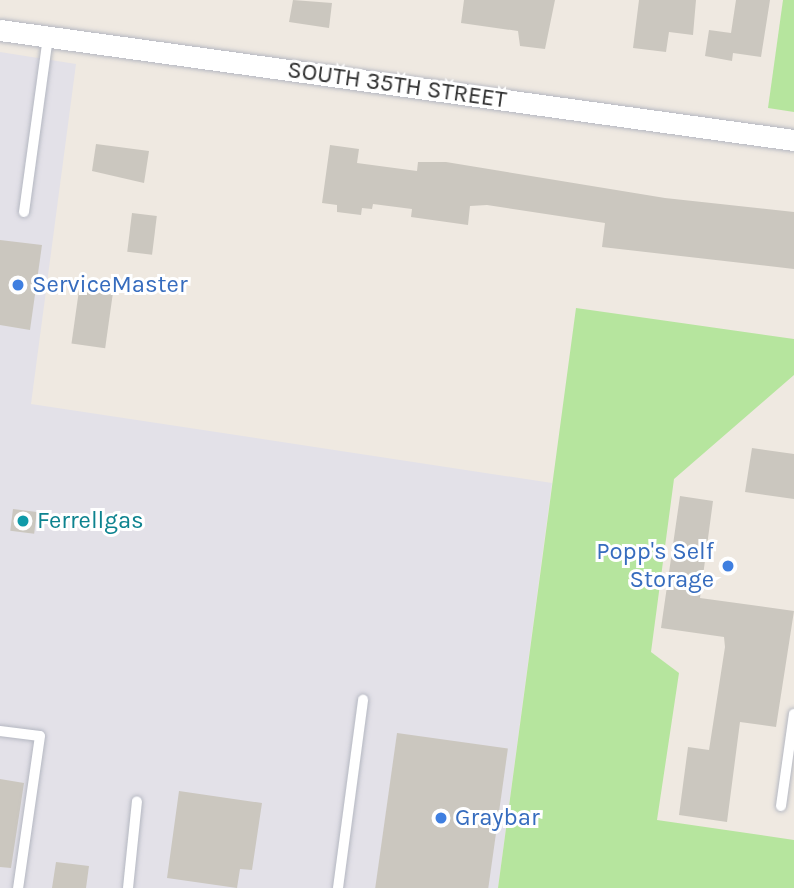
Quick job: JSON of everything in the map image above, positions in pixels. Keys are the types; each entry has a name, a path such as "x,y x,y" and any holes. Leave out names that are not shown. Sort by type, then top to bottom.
{"street":[{"name":"SOUTH 35TH STREET","path":"0,30 794,140"}],"lane":[{"path":"23,212 48,37"},
{"path":"338,888 363,700"},
{"path":"781,806 794,714"},
{"path":"0,731 40,736 18,888"},
{"path":"128,888 136,801"}],"shaded area":[{"path":"0,52 76,64 31,404 552,483 498,888 0,888"}],"green space":[{"path":"783,0 794,0 794,112 768,108"},
{"path":"576,308 794,339 794,375 674,479 651,652 679,673 657,820 794,840 794,888 498,888"}],"building":[{"path":"293,0 332,3 329,28 289,22"},
{"path":"464,0 555,0 545,49 520,46 518,31 461,23"},
{"path":"639,0 696,0 693,35 669,32 666,52 633,48"},
{"path":"736,0 770,0 761,57 733,53 732,61 705,56 709,30 731,33"},
{"path":"96,144 149,151 144,183 92,171"},
{"path":"330,145 359,149 357,163 417,171 418,162 446,162 665,198 794,212 794,269 602,247 605,223 487,205 470,206 468,225 411,217 412,209 373,204 372,209 362,208 361,215 337,212 337,205 322,203"},
{"path":"132,213 157,216 152,255 127,252"},
{"name":"ServiceMaster","path":"0,240 42,245 30,330 0,325"},
{"path":"79,290 113,295 105,348 71,343"},
{"path":"752,448 794,454 794,499 745,492"},
{"path":"680,496 713,501 700,598 794,611 776,727 740,722 727,822 679,815 688,747 709,750 725,647 724,637 661,628"},
{"name":"Ferrellgas","path":"13,509 37,512 34,534 10,531"},
{"name":"Graybar","path":"397,733 508,749 488,888 375,888"},
{"path":"0,779 24,783 11,868 0,867"},
{"path":"179,791 262,803 252,870 240,869 237,888 167,878"},
{"path":"56,862 89,866 86,888 52,888"}],"place":[{"name":"ServiceMaster","path":"18,285"},
{"name":"Ferrellgas","path":"23,521"},
{"name":"Popp's Self Storage","path":"728,566"},
{"name":"Graybar","path":"441,818"}]}
